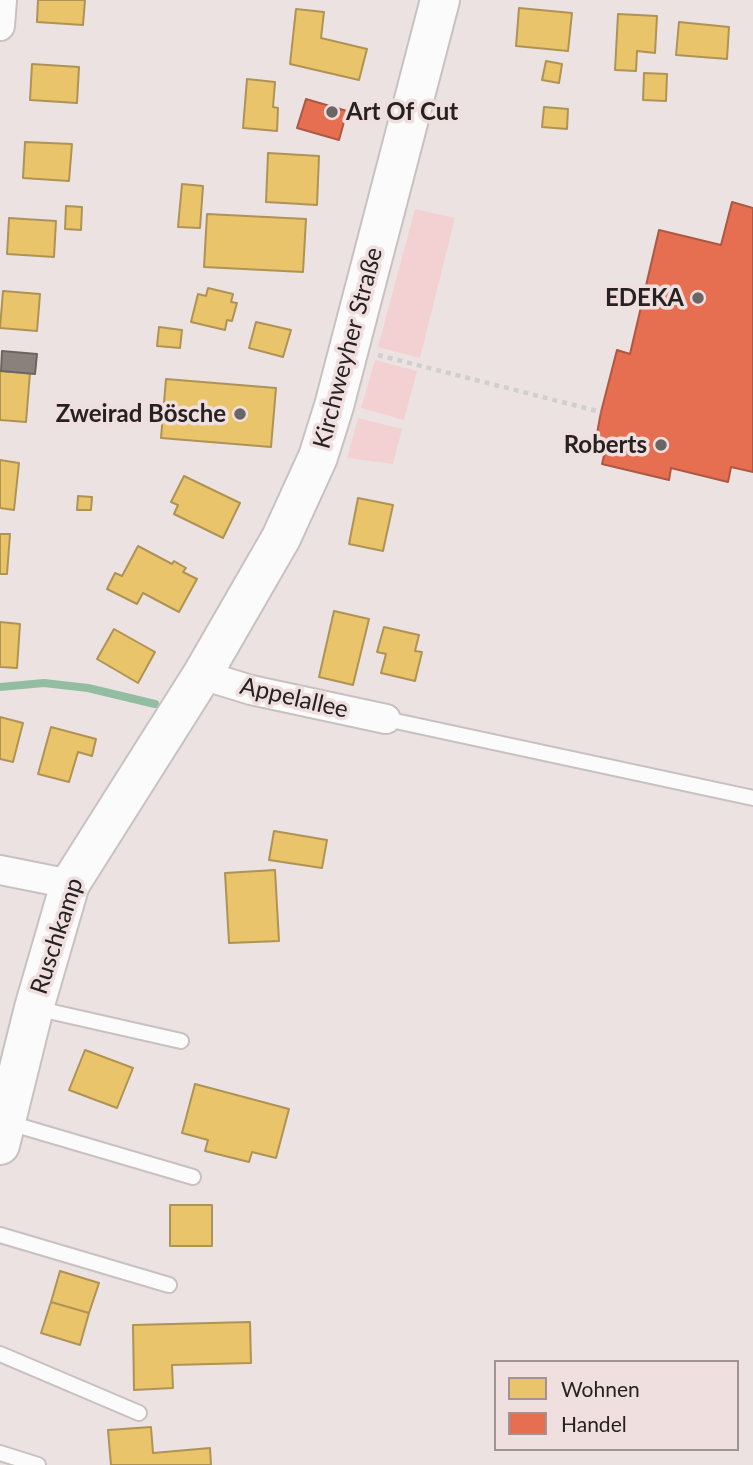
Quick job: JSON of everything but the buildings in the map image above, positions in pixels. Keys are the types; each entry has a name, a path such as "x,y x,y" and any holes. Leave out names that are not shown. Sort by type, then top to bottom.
{"main road":[{"name":"Kirchweyher Straße","path":"202,675 281,538 318,457 440,0"},
{"name":"Ruschkamp","path":"3,1133 34,1008 70,884 202,675"}],"street":[{"path":"0,26 2,0"},
{"name":"Appelallee","path":"202,675 251,690 386,719"},
{"path":"0,870 70,884"}],"lane":[{"path":"386,719 753,798"},
{"path":"34,1008 181,1041"},
{"path":"3,1133 192,1177"},
{"path":"0,1235 169,1285"},
{"path":"0,1354 139,1413"},
{"path":"0,1453 38,1465"}],"path":[{"path":"349,348 601,412"}],"shaded area":[{"path":"415,209 455,218 420,358 378,347"},
{"path":"375,360 417,371 404,420 361,408"},
{"path":"358,418 402,429 393,464 347,458"}],"waterway":[{"path":"0,687 44,683 88,688 155,704"}],"place":[{"name":"Art Of Cut","path":"332,112"},
{"name":"EDEKA","path":"698,298"},
{"name":"Zweirad Bösche","path":"240,414"},
{"name":"Roberts","path":"661,445"}]}
